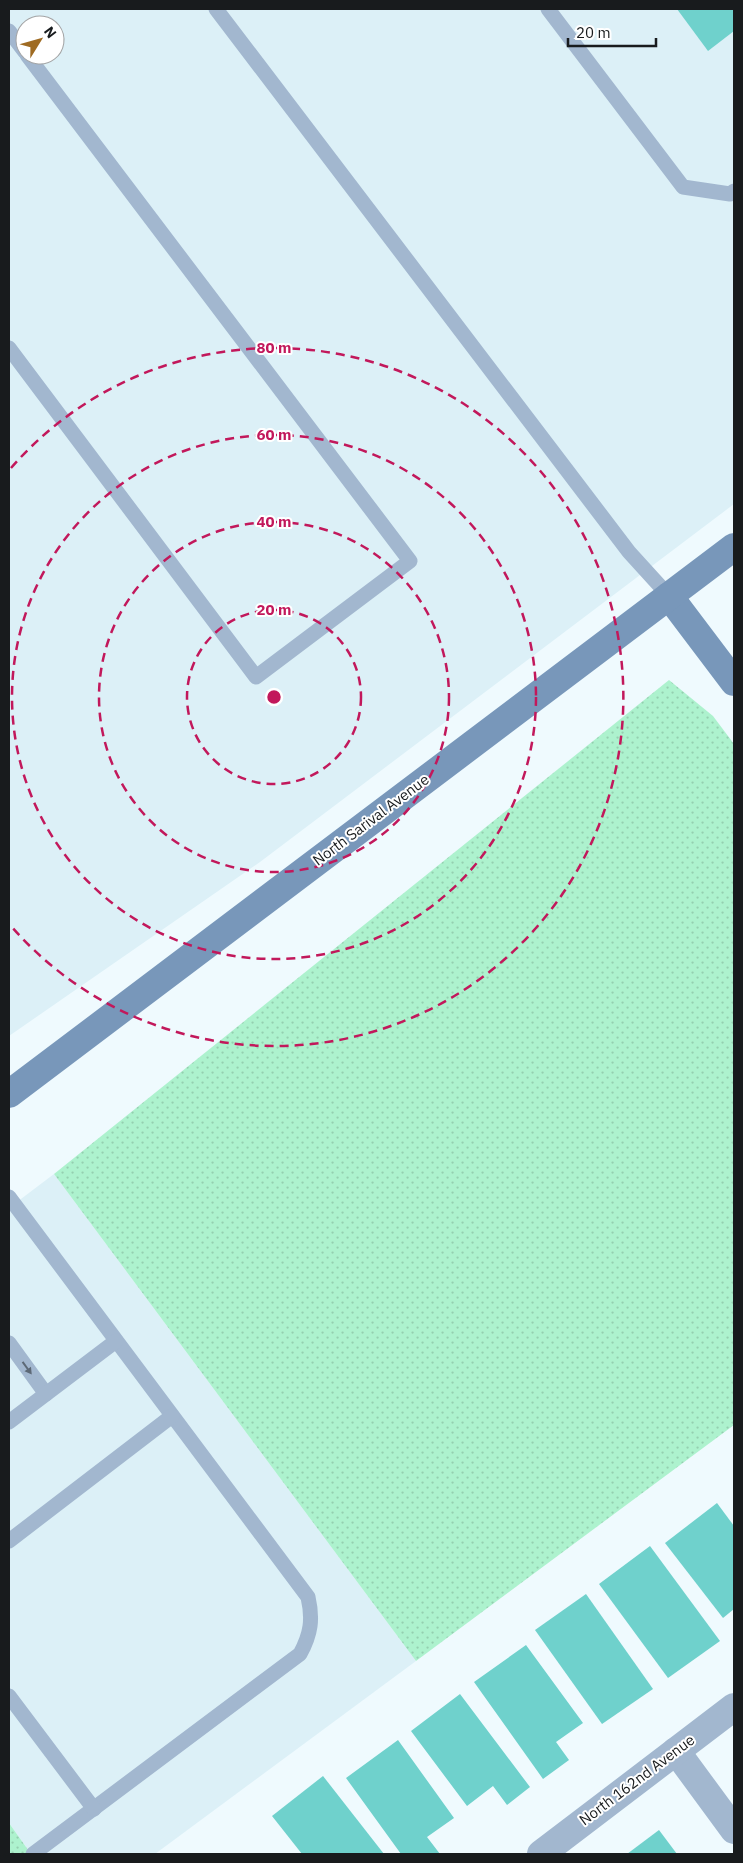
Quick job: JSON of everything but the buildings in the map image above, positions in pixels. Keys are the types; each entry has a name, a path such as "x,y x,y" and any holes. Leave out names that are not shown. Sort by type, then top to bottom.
{"street":[{"name":"North Sarival Avenue","path":"9,1094 734,547"},
{"path":"670,596 734,682"},
{"name":"North 162nd Avenue","path":"541,1854 734,1707"},
{"path":"676,1751 734,1830"}],"lane":[{"path":"216,9 629,552 670,596"},
{"path":"548,9 683,187 730,194 734,191"},
{"path":"9,348 256,677 410,561 34,65"},
{"path":"9,1197 308,1597 312,1615 309,1637 300,1654 34,1854"},
{"path":"9,1422 116,1341"},
{"path":"9,1343 46,1394"},
{"path":"9,1542 172,1416"},
{"path":"9,1696 94,1809"}],"shaded area":[{"path":"9,9 734,9 734,504 260,862 9,1036"},
{"path":"54,1174 416,1661 155,1854 31,1854 9,1823 9,1208"}],"green space":[{"path":"669,680 713,716 734,744 734,1425 416,1661 54,1174"},
{"path":"9,1823 31,1854 9,1854"}]}
